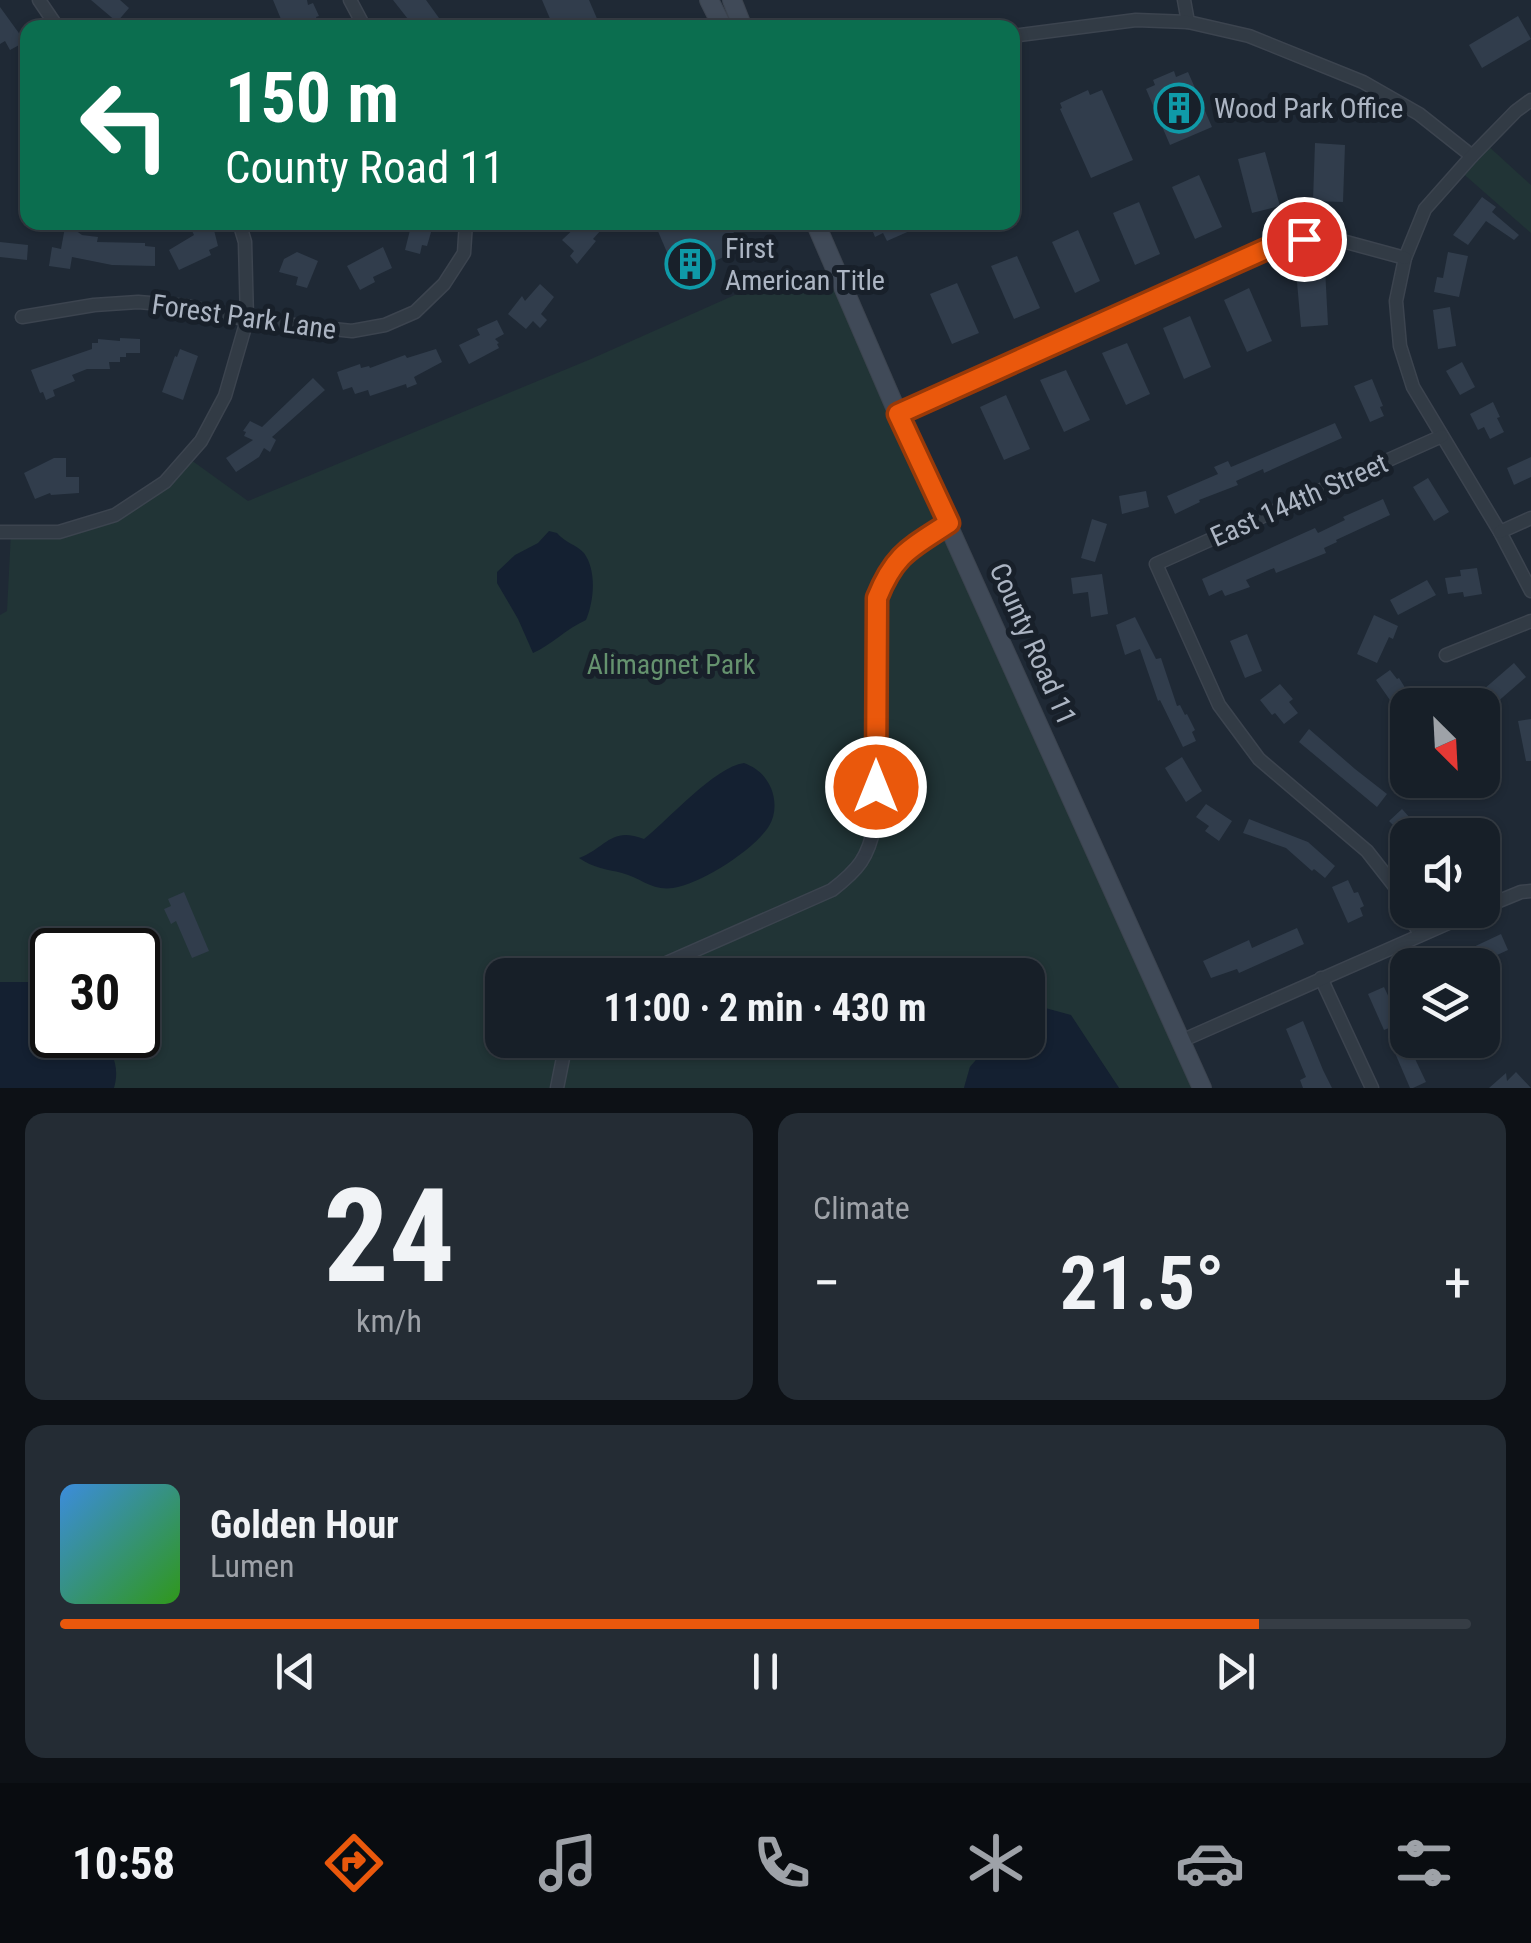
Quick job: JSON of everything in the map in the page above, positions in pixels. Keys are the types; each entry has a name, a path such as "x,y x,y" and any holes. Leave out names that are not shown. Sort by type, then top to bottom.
{"street":[{"path":"1184,0 1188,22"},
{"path":"1020,35 1136,20 1188,22 1249,36 1363,82 1419,114 1472,156"},
{"path":"1531,100 1425,208 1405,258 1396,301 1400,346 1413,386 1531,591"},
{"path":"0,532 59,532 116,514 165,482 201,441 225,396 247,320 241,230"},
{"name":"Forest Park Lane","path":"22,317 94,304 138,302 187,306 247,320 352,331 385,325 415,312 444,284 464,253 465,230"},
{"name":"County Road 11","path":"818,230 1202,1088"},
{"path":"898,414 1273,246 1304,239 1335,239 1405,258"},
{"name":"East 144th Street","path":"1420,935 1396,888 1367,851 1259,760 1219,705 1156,564 1442,436"},
{"path":"1500,532 1531,518"},
{"path":"678,958 832,890 856,871 870,848 876,824 877,598 887,573 902,554 949,523"},
{"path":"1446,655 1531,620"},
{"path":"1500,901 1531,891"},
{"path":"1181,1041 1436,928"},
{"path":"1321,978 1372,1088"},
{"path":"557,1088 563,1058"}],"green space":[{"path":"1485,143 1531,185 1531,233 1459,170"},
{"name":"Alimagnet Park","path":"834,268 1202,1088 1119,1088 1091,1047 1045,1011 1045,958 485,958 485,1058 978,1058 970,1067 964,1088 0,1088 0,615 7,611 11,532 59,532 115,515 187,457 248,501 591,359 780,275 794,281 813,278"}],"water":[{"path":"549,531 584,553 591,568 591,604 586,620 533,653 497,583 497,572"},
{"path":"744,763 769,783 774,797 773,817 752,845 712,873 685,885 666,888 579,858 616,836 644,839 706,784"},
{"path":"0,982 30,982 30,1058 114,1060 114,1088 0,1088"},
{"path":"1045,1008 1071,1015 1119,1088 964,1088 970,1067 978,1058 1045,1058"}],"building":[{"path":"91,0 120,0 129,8 115,20"},
{"path":"273,0 307,0 319,16 317,20 281,20"},
{"path":"393,0 426,0 439,18 437,20 409,20"},
{"path":"542,0 589,0 598,20 551,20"},
{"path":"0,7 20,35 20,45 10,50 5,41 0,44"},
{"path":"1518,16 1531,39 1482,68 1469,45"},
{"name":"Wood Park Office","path":"1174,71 1176,77 1188,72 1212,127 1170,145 1146,89 1155,85 1153,80"},
{"path":"1088,90 1090,95 1102,90 1133,160 1091,178 1060,109 1060,103"},
{"path":"1315,143 1345,145 1343,202 1313,201"},
{"path":"1265,152 1280,206 1252,213 1238,159"},
{"path":"1199,175 1222,227 1195,239 1172,187"},
{"path":"1482,197 1496,207 1492,212 1519,235 1514,240 1486,221 1468,245 1453,235"},
{"path":"1139,202 1160,254 1135,265 1113,213"},
{"path":"64,230 75,230 98,237 97,242 145,243 155,247 155,266 112,265 72,257 70,269 49,266 52,247 61,249"},
{"path":"192,230 214,230 218,246 209,250 211,255 179,270 169,250 194,235"},
{"path":"410,230 432,230 420,254 405,250"},
{"path":"573,230 601,230 577,264 570,256 574,251 562,240"},
{"name":"First American Title","path":"657,230 733,230 741,249 678,278"},
{"path":"872,230 912,230 887,241 883,233 875,237"},
{"path":"1078,230 1100,281 1075,293 1052,242"},
{"path":"0,242 28,245 27,260 0,257"},
{"path":"383,247 392,268 373,277 375,282 360,290 347,266"},
{"path":"297,252 318,261 307,288 296,285 298,277 279,272 284,259"},
{"path":"1448,252 1468,256 1459,297 1434,292 1437,277 1443,278"},
{"path":"1017,256 1040,308 1014,319 991,266"},
{"path":"1325,268 1328,325 1301,327 1296,271"},
{"path":"957,283 979,333 952,344 930,294"},
{"path":"540,284 554,297 541,314 547,320 540,328 533,321 526,329 508,314 522,296 525,301"},
{"path":"1249,288 1272,341 1247,352 1224,300"},
{"path":"1450,307 1456,346 1438,349 1433,310"},
{"path":"1190,316 1211,367 1184,379 1163,328"},
{"path":"497,320 504,334 495,339 499,348 469,364 459,345 480,335 477,329"},
{"path":"98,339 140,339 140,353 126,353 120,362 109,362 110,369 87,369 72,375 75,381 53,390 55,396 46,400 40,393 31,370 92,349 92,343 98,343"},
{"path":"1127,343 1150,394 1126,405 1102,353"},
{"path":"180,349 198,356 183,400 162,392"},
{"path":"436,349 442,362 414,377 417,384 407,388 406,384 370,396 368,390 355,394 352,387 343,390 337,372 360,364 361,368 370,368"},
{"path":"1462,362 1475,387 1460,395 1446,371"},
{"path":"1066,370 1090,420 1064,432 1040,380"},
{"path":"313,378 325,390 272,437 276,440 270,452 264,448 259,457 236,472 226,458 253,440 244,436 243,431 250,421 262,427"},
{"path":"1372,379 1384,416 1370,422 1354,386"},
{"path":"1006,395 1030,449 1004,460 980,407"},
{"path":"1493,402 1504,432 1490,439 1484,427 1478,430 1470,414"},
{"path":"1335,423 1342,438 1264,473 1263,469 1236,481 1238,485 1175,514 1167,496 1218,474 1214,467 1228,461 1231,467"},
{"path":"1531,457 1531,477 1514,485 1507,468"},
{"path":"54,458 66,458 66,477 79,477 79,493 50,493 35,499 24,473"},
{"path":"1428,478 1449,512 1434,521 1413,487"},
{"path":"1146,491 1149,507 1122,514 1119,496"},
{"path":"1383,499 1390,515 1336,540 1324,548 1326,553 1246,580 1250,587 1225,596 1222,590 1209,596 1202,579 1315,528 1318,533"},
{"path":"1092,519 1107,524 1095,562 1081,558"},
{"path":"1477,568 1482,594 1448,594 1445,578 1461,576 1460,570"},
{"path":"1102,574 1108,614 1091,617 1088,592 1073,594 1071,578"},
{"path":"1427,580 1436,595 1398,615 1390,600"},
{"path":"1374,615 1398,626 1377,663 1357,654"},
{"path":"1135,617 1156,659 1161,658 1177,706 1187,714 1195,730 1192,732 1196,741 1183,747 1158,701 1140,649 1125,655 1116,625"},
{"path":"1247,634 1262,671 1245,678 1230,641"},
{"path":"1514,663 1526,677 1500,700 1500,688 1485,688"},
{"path":"1390,670 1405,688 1390,688 1390,700 1376,680"},
{"path":"1280,684 1293,699 1289,702 1298,713 1284,724 1260,700"},
{"path":"1531,719 1531,761 1526,761 1518,721"},
{"path":"1309,729 1387,794 1377,807 1299,742"},
{"path":"1182,757 1202,791 1186,802 1165,768"},
{"path":"1206,804 1232,821 1219,841 1205,831 1209,826 1196,817"},
{"path":"1402,809 1410,818 1392,818"},
{"path":"1249,819 1308,842 1335,866 1325,878 1312,871 1286,848 1243,833"},
{"path":"1348,880 1364,906 1360,908 1363,916 1348,923 1332,887"},
{"path":"184,892 209,951 192,958 176,921 171,924 164,909 171,906 168,899"},
{"path":"1297,928 1304,944 1239,973 1237,969 1211,978 1203,961 1249,940 1252,948"},
{"path":"1501,934 1508,950 1500,954 1500,948 1471,948"},
{"path":"1384,987 1390,1000 1390,1028 1384,1030 1368,994"},
{"path":"1303,1021 1332,1088 1303,1088 1300,1080 1306,1077 1286,1029"},
{"path":"1397,1058 1415,1058 1426,1082 1410,1088"},
{"path":"1516,1072 1531,1088 1489,1088 1506,1073 1507,1081"}],"place":[{"name":"Wood Park Office","path":"1179,108"},
{"name":"First American Title","path":"690,264"}],"route":[{"path":"876,787 877,598 887,573 902,554 949,523 898,414 1273,246 1304,239"}]}
